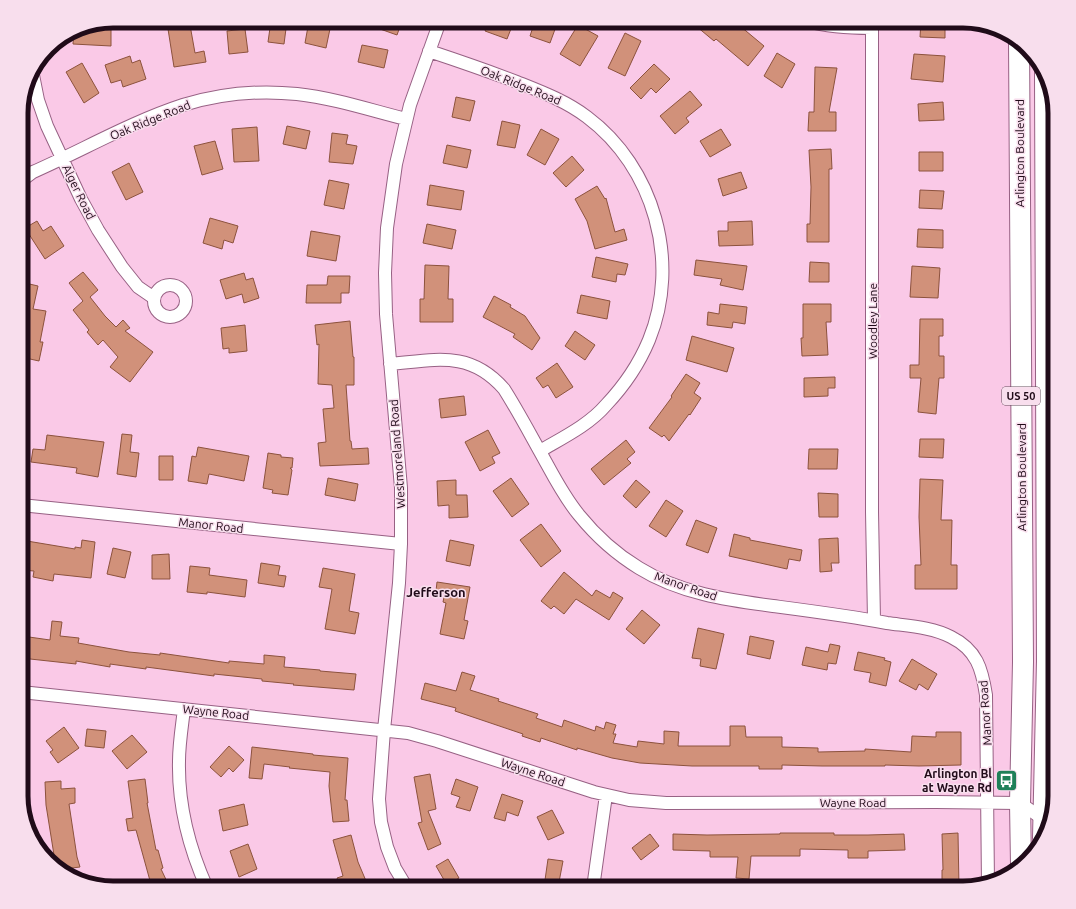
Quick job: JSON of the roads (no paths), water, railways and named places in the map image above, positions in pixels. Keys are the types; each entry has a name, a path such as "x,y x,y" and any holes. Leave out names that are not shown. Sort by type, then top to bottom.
{"highway":[{"name":"Arlington Boulevard","path":"1019,49 1022,621 1021,858"},
{"name":"US 50","path":"1045,92 1048,368"},
{"path":"1022,621 1034,654 1040,660 1048,661"},
{"name":"US 50","path":"1043,824 1048,724"}],"street":[{"name":"Westmoreland Road","path":"403,881 395,868 387,846 381,822 379,787 394,643 401,544 400,470 390,364 385,287 387,228 396,164 406,119 437,28"},
{"name":"Woodley Lane","path":"872,28 872,488 874,620"},
{"name":"Oak Ridge Road","path":"429,51 553,96 588,118 605,132 636,172 645,190 657,222 662,262 662,286 657,313 640,359 605,407 567,436 540,451"},
{"name":"Alger Road","path":"34,81 38,100 45,119 81,199 106,242 138,287 154,298"},
{"name":"Oak Ridge Road","path":"28,176 33,172 162,113 199,101 242,93 270,92 323,97 406,119"},
{"name":"Manor Road","path":"390,364 430,360 454,360 468,363 483,369 495,378 504,389 561,491 578,515 603,541 618,554 640,569 667,582 704,595 874,620 937,632 952,637 964,646 979,664 983,673 986,695 988,877"},
{"name":"Manor Road","path":"28,506 401,544"},
{"name":"Wayne Road","path":"28,693 408,733 606,795 629,800 666,803 1020,803"},
{"path":"184,709 179,759 179,784 182,811 189,840 203,881"},
{"path":"594,881 606,795"},
{"path":"1020,803 1042,828"}],"place":[{"name":"Arlington Bl at Wayne Rd","path":"1007,780"}],"district":[{"name":"Jefferson","path":"436,592"}]}
